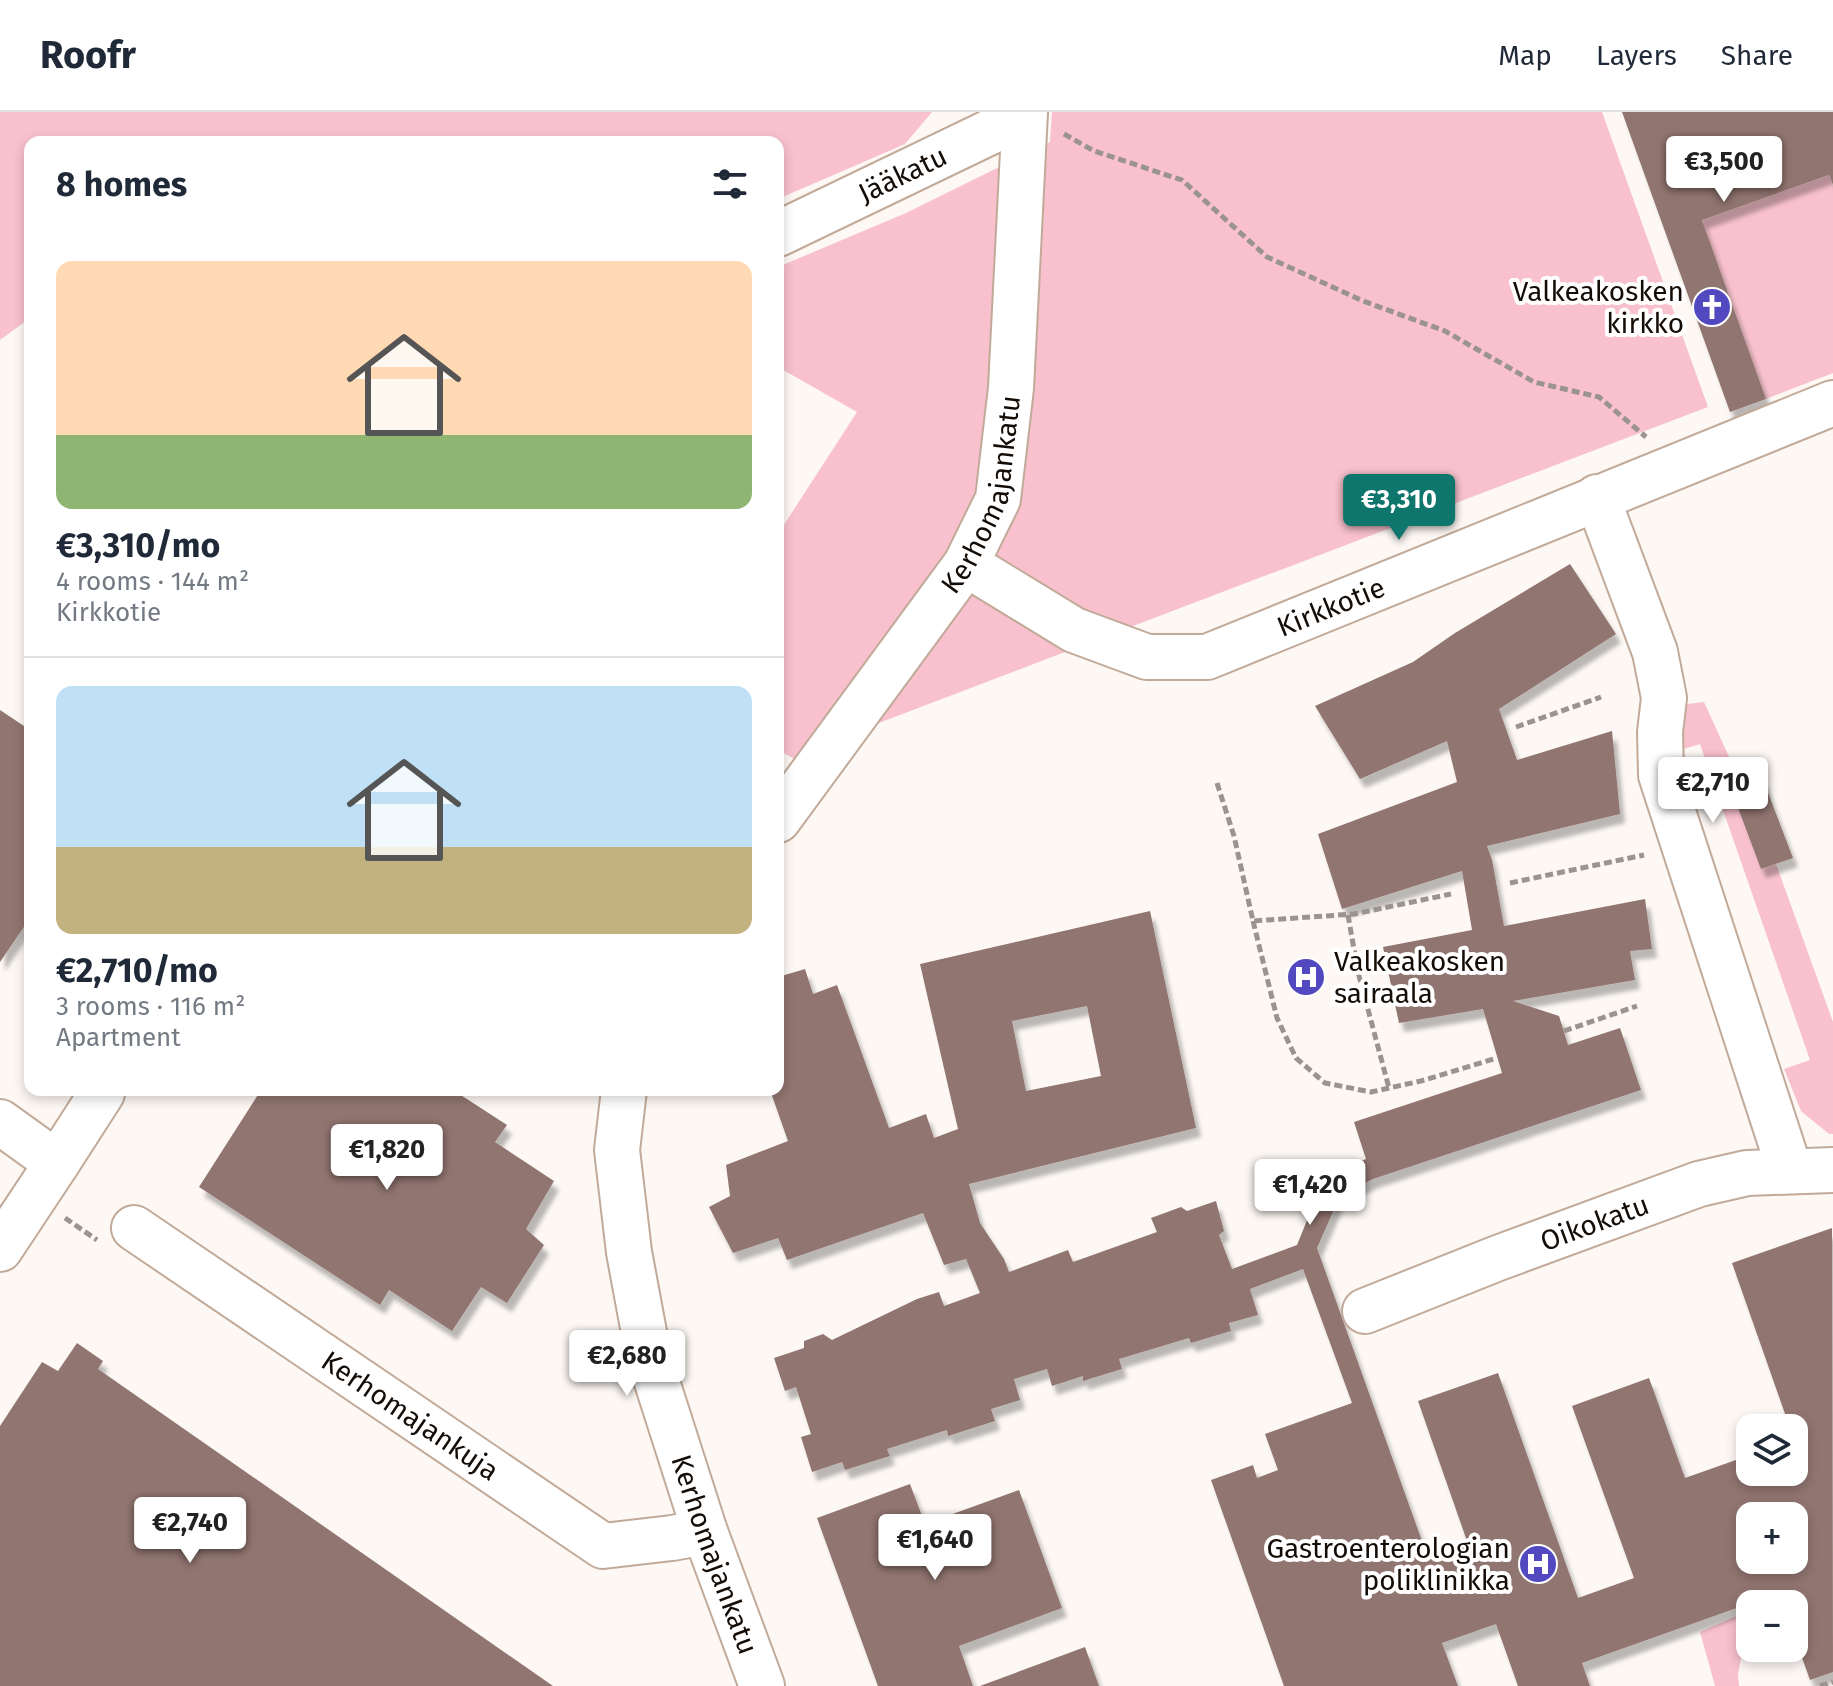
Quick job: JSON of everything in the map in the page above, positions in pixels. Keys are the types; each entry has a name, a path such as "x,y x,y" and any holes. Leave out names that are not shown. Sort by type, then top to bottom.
{"street":[{"name":"Jääkatu","path":"784,231 988,133 1025,112"},
{"name":"Kerhomajankatu","path":"784,812 966,564 998,499 1011,388 1025,112"},
{"name":"Kirkkotie","path":"966,564 1074,630 1147,657 1207,657 1833,403"},
{"path":"1597,497 1655,652 1664,698 1660,732 1661,775 1790,1171"},
{"path":"0,1249 100,1096"},
{"name":"Kerhomajankatu","path":"623,1096 617,1150 629,1252 648,1354 705,1532 762,1686"},
{"path":"0,1122 57,1163"},
{"name":"Oikokatu","path":"1365,1311 1699,1184 1747,1173 1833,1170"},
{"name":"Kerhomajankuja","path":"134,1228 603,1546 705,1532"}],"path":[{"path":"1025,112 1094,151 1182,180 1267,257 1363,301 1445,331 1534,382 1599,397 1677,465"},
{"path":"1516,727 1601,697"},
{"path":"1217,783 1234,836 1277,1018 1296,1058 1325,1083 1371,1092 1421,1081 1497,1058"},
{"path":"1510,883 1684,847"},
{"path":"1253,921 1348,915 1451,894"},
{"path":"1348,915 1358,972 1389,1088"},
{"path":"1564,1031 1637,1006"},
{"path":"1820,1686 1833,1682"}],"shaded area":[{"path":"0,112 932,112 905,144 784,196 784,136 24,136 24,322 0,340"},
{"path":"1052,112 1602,112 1708,407 855,732 834,780 784,753 784,525 857,412 784,370 784,264 906,213 1050,142"},
{"path":"1829,175 1833,186 1833,373 1766,399 1702,220"},
{"path":"1704,702 1742,785 1761,869 1776,864 1833,1022 1833,1134 1801,1111 1784,1069 1810,1060 1700,744 1674,752 1676,725 1687,704"},
{"path":"1736,1616 1739,1686 1715,1686 1700,1632"}],"building":[{"name":"Valkeakosken kirkko","path":"1622,112 1833,112 1833,185 1829,175 1702,220 1766,399 1730,412"},
{"path":"1570,564 1616,634 1499,709 1517,760 1612,731 1620,814 1487,846 1504,926 1645,899 1652,949 1630,951 1635,980 1513,1001 1559,1016 1568,1045 1620,1028 1641,1090 1373,1179 1340,1196 1317,1248 1427,1555 1467,1541 1418,1401 1498,1373 1578,1598 1634,1578 1572,1406 1649,1378 1685,1478 1736,1460 1736,1486 1808,1486 1808,1414 1785,1414 1732,1263 1832,1228 1833,1672 1810,1680 1804,1662 1808,1662 1808,1590 1736,1590 1736,1608 1582,1663 1590,1686 1518,1686 1496,1624 1442,1643 1458,1686 1284,1686 1211,1480 1253,1465 1257,1478 1278,1470 1265,1434 1352,1403 1303,1269 1250,1289 1258,1315 1229,1323 1231,1331 1191,1343 1189,1338 1119,1359 1122,1369 1083,1381 1083,1376 1052,1386 1047,1369 1014,1379 1020,1400 991,1409 995,1421 948,1436 947,1430 887,1449 890,1456 845,1470 842,1462 812,1472 801,1437 811,1434 796,1387 785,1391 774,1358 804,1348 804,1341 823,1334 832,1340 917,1299 939,1292 944,1306 980,1293 966,1259 944,1265 923,1213 787,1260 778,1238 733,1253 709,1207 730,1196 726,1165 788,1141 772,1096 784,1096 784,975 805,969 813,994 837,985 889,1128 926,1114 934,1138 958,1129 920,964 1150,911 1196,1128 969,1184 980,1223 1009,1272 1068,1250 1073,1262 1157,1232 1151,1218 1181,1207 1187,1211 1216,1201 1224,1231 1219,1235 1232,1269 1297,1245 1325,1176 1366,1159 1354,1122 1502,1073 1483,1009 1399,1023 1383,947 1472,930 1462,871 1342,909 1318,834 1457,782 1447,741 1360,779 1315,706 1413,662","holes":["1087,1006 1101,1076 1026,1091 1012,1021"]},
{"path":"0,710 24,726 24,927 0,962"},
{"path":"1762,777 1793,858 1761,869 1731,789"},
{"path":"257,1096 462,1096 507,1125 495,1142 554,1181 526,1229 544,1245 507,1303 481,1287 452,1331 389,1290 380,1305 199,1187"},
{"path":"77,1343 103,1361 98,1369 553,1686 0,1686 0,1426 42,1362 58,1371"},
{"path":"910,1484 925,1524 1019,1490 1062,1608 959,1646 973,1686 878,1686 817,1518"},
{"path":"1085,1647 1099,1686 980,1686"}],"place":[{"name":"Valkeakosken kirkko","path":"1712,307"},
{"name":"Valkeakosken sairaala","path":"1306,977"},
{"name":"Gastroenterologian poliklinikka","path":"1538,1564"}]}
